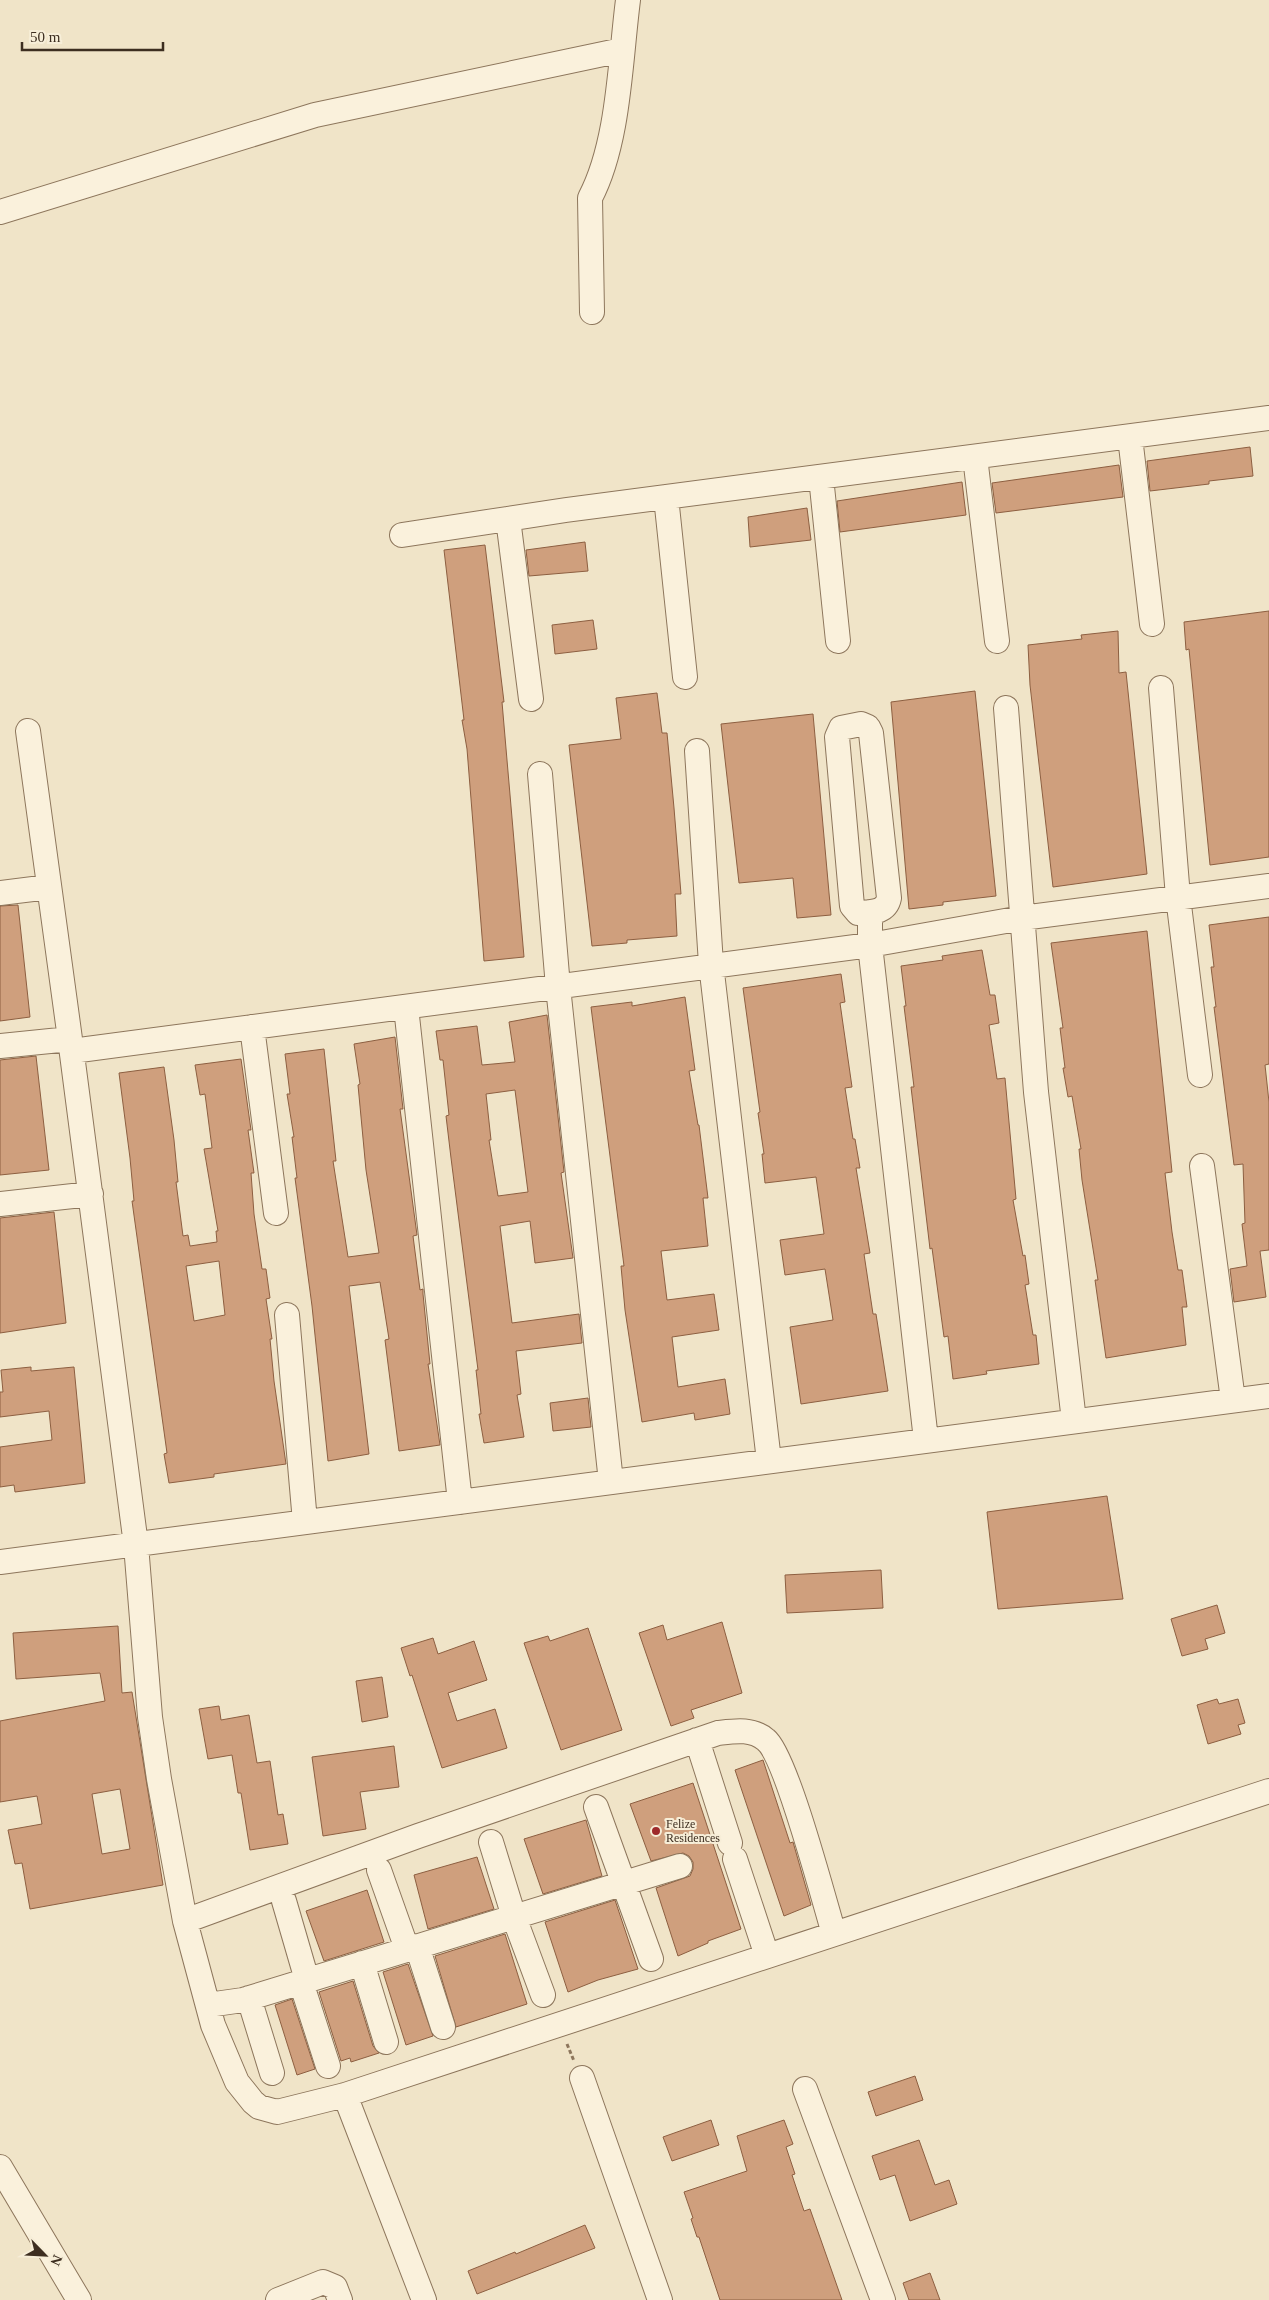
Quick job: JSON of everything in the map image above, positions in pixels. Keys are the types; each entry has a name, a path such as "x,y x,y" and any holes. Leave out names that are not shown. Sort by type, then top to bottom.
{"street":[{"path":"592,312 590,198 597,185 612,140 628,0"},
{"path":"0,212 315,115 622,50"},
{"path":"402,535 666,497 1269,418"},
{"path":"1130,437 1152,624"},
{"path":"975,457 996,641"},
{"path":"821,477 838,641"},
{"path":"666,497 685,677"},
{"path":"508,519 531,699"},
{"path":"1161,688 1178,898 1200,1075"},
{"path":"1006,708 1036,1092 1074,1421"},
{"path":"861,724 868,727 871,733 889,898 887,906 870,912 858,913 852,906 837,737 841,728 861,724"},
{"path":"28,731 91,1194 136,1545 150,1717 159,1779 185,1921 208,2006 225,2055 237,2082 259,2107 277,2112 345,2095 1269,1790"},
{"path":"697,751 712,964 769,1461"},
{"path":"540,774 558,987 611,1482"},
{"path":"0,1046 71,1045 252,1027 558,987 712,964 870,945 1022,918 1269,886"},
{"path":"0,892 50,887"},
{"path":"870,912 870,945 926,1440"},
{"path":"406,1007 460,1502"},
{"path":"252,1027 276,1213"},
{"path":"1202,1166 1233,1400"},
{"path":"0,1204 91,1194"},
{"path":"287,1315 305,1522"},
{"path":"0,1562 1269,1396"},
{"path":"185,1921 418,1836 697,1740 718,1733 742,1731 756,1733 774,1748 788,1786 834,1934"},
{"path":"697,1740 767,1956"},
{"path":"596,1807 651,1960"},
{"path":"491,1842 514,1917 543,1995"},
{"path":"208,2006 249,1998 680,1866"},
{"path":"379,1870 412,1948 442,2027"},
{"path":"284,1901 328,2066"},
{"path":"362,1963 386,2042"},
{"path":"249,1998 272,2073"},
{"path":"582,2078 660,2300"},
{"path":"805,2089 883,2300"},
{"path":"345,2095 424,2300"},
{"path":"0,2167 79,2300"},
{"path":"278,2300 322,2282 335,2288 340,2300"}],"path":[{"path":"559,2025 582,2078"}],"building":[{"path":"1250,447 1253,476 1209,481 1209,484 1150,491 1147,461"},
{"path":"1119,465 1123,497 996,513 992,483"},
{"path":"962,482 966,515 840,532 837,501"},
{"path":"807,508 811,540 750,547 748,517"},
{"path":"585,542 588,571 529,576 526,550"},
{"path":"485,545 504,702 502,702 524,957 484,961 467,749 462,720 464,720 444,550"},
{"path":"1269,611 1269,857 1210,865 1189,649 1186,650 1184,622"},
{"path":"593,620 597,649 555,654 552,625"},
{"path":"1118,631 1119,673 1126,672 1147,874 1053,887 1030,685 1028,645 1082,639 1081,635"},
{"path":"975,691 996,896 943,902 943,905 909,909 891,702"},
{"path":"657,693 662,733 667,733 674,808 681,894 675,894 677,936 627,940 627,943 592,946 569,745 621,739 616,698"},
{"path":"813,714 831,915 797,918 793,878 739,883 721,724"},
{"path":"18,905 30,1017 0,1021 0,906"},
{"path":"1269,917 1269,1064 1265,1065 1269,1102 1269,1250 1260,1251 1266,1297 1234,1302 1230,1269 1247,1266 1242,1224 1245,1223 1243,1164 1234,1165 1214,1007 1216,1007 1211,967 1214,967 1209,925"},
{"path":"1147,931 1172,1172 1165,1173 1178,1270 1182,1270 1187,1307 1182,1307 1186,1345 1106,1358 1095,1280 1098,1280 1082,1180 1079,1149 1081,1149 1072,1096 1068,1097 1063,1068 1065,1068 1060,1028 1063,1028 1051,943"},
{"path":"982,950 990,995 995,995 999,1023 989,1025 997,1079 1005,1078 1016,1199 1013,1200 1023,1256 1025,1255 1029,1284 1025,1285 1033,1335 1036,1335 1039,1364 986,1371 987,1374 953,1379 948,1336 944,1337 932,1248 930,1249 911,1087 914,1087 901,966 943,960 942,956"},
{"path":"841,974 845,1002 840,1003 852,1087 845,1088 853,1139 855,1139 860,1168 856,1168 870,1253 864,1254 888,1391 801,1404 790,1327 833,1320 825,1269 785,1275 780,1240 824,1234 816,1177 765,1183 762,1154 764,1154 758,1113 760,1112 743,988"},
{"path":"685,997 695,1070 689,1071 699,1125 708,1198 703,1198 708,1246 661,1251 667,1300 714,1294 719,1330 672,1337 678,1387 725,1379 730,1414 695,1420 694,1413 642,1422 625,1310 621,1266 624,1266 591,1007 632,1002 632,1006"},
{"path":"547,1015 564,1172 561,1173 573,1258 535,1263 530,1221 500,1226 512,1323 579,1314 582,1343 516,1351 521,1394 517,1395 524,1437 484,1443 479,1414 481,1414 476,1370 478,1370 446,1116 449,1115 443,1060 440,1060 436,1031 477,1026 482,1065 515,1062 509,1022","holes":["515,1090 528,1192 498,1196 489,1140 491,1140 486,1094"]},
{"path":"395,1037 403,1109 400,1109 417,1235 413,1236 420,1290 423,1289 430,1364 428,1364 440,1445 399,1451 385,1340 389,1339 380,1282 349,1286 369,1454 328,1461 312,1306 295,1178 297,1178 292,1137 294,1137 287,1094 290,1094 285,1054 324,1049 336,1161 333,1161 348,1257 379,1253 366,1170 358,1085 360,1084 354,1044"},
{"path":"36,1056 49,1170 0,1175 0,1060"},
{"path":"241,1059 251,1130 248,1130 254,1173 251,1173 254,1214 262,1269 266,1269 270,1298 266,1299 272,1339 270,1339 274,1381 286,1464 214,1474 214,1477 169,1483 164,1454 167,1453 132,1201 134,1201 130,1158 119,1073 164,1067 174,1140 178,1182 176,1182 183,1236 188,1235 190,1246 217,1242 216,1231 218,1231 204,1149 212,1148 205,1094 200,1095 195,1065","holes":["219,1261 225,1315 194,1321 186,1266"]},
{"path":"54,1212 66,1323 0,1333 0,1218"},
{"path":"31,1367 31,1371 74,1367 85,1483 15,1492 14,1485 0,1487 0,1447 52,1440 49,1411 0,1417 0,1392 3,1392 1,1370"},
{"path":"588,1398 591,1427 553,1431 550,1403"},
{"path":"1107,1496 1123,1599 998,1609 987,1512"},
{"path":"881,1570 883,1608 787,1613 785,1575"},
{"path":"1217,1605 1225,1633 1205,1639 1208,1649 1182,1656 1171,1619"},
{"path":"722,1622 742,1693 691,1710 694,1718 671,1726 639,1633 663,1625 667,1640"},
{"path":"118,1626 122,1693 132,1692 163,1885 30,1909 22,1863 15,1864 8,1830 42,1824 37,1796 0,1802 0,1721 105,1701 100,1673 16,1679 13,1633","holes":["120,1789 130,1849 102,1854 92,1794"]},
{"path":"588,1628 622,1730 561,1750 524,1643 548,1636 550,1641"},
{"path":"433,1638 438,1654 474,1641 487,1680 448,1693 457,1721 495,1709 507,1748 442,1768 412,1675 410,1676 401,1648"},
{"path":"382,1677 388,1717 362,1722 356,1681"},
{"path":"1217,1699 1219,1704 1238,1699 1245,1723 1238,1725 1241,1734 1208,1744 1197,1705"},
{"path":"219,1706 221,1720 249,1715 257,1763 270,1761 278,1815 283,1814 288,1844 250,1850 241,1793 238,1793 232,1755 208,1759 199,1709"},
{"path":"394,1746 399,1787 360,1792 366,1829 323,1836 312,1757"},
{"path":"763,1760 790,1843 793,1842 811,1905 784,1916 735,1770"},
{"path":"693,1783 741,1929 708,1941 708,1943 678,1956 656,1888 690,1876 693,1862 689,1856 683,1853 651,1861 630,1804"},
{"path":"586,1820 602,1876 543,1894 524,1839"},
{"path":"477,1857 494,1909 428,1929 414,1875"},
{"path":"367,1890 384,1942 324,1961 306,1911"},
{"path":"615,1900 638,1969 598,1980 568,1992 545,1922"},
{"path":"505,1934 527,2004 456,2027 435,1956"},
{"path":"408,1964 433,2036 406,2045 383,1972"},
{"path":"353,1981 373,2046 379,2053 351,2062 350,2058 341,2061 319,1992"},
{"path":"292,1999 315,2069 297,2075 275,2005"},
{"path":"915,2076 923,2100 876,2116 868,2092"},
{"path":"711,2120 719,2145 672,2161 663,2137"},
{"path":"784,2120 793,2144 786,2147 795,2174 792,2175 804,2211 810,2209 842,2300 720,2300 691,2219 693,2218 684,2192 747,2171 737,2136"},
{"path":"919,2140 935,2185 949,2180 957,2204 910,2221 895,2175 880,2180 872,2156"},
{"path":"585,2225 595,2248 477,2294 468,2271 515,2252 516,2254"},
{"path":"930,2273 940,2300 909,2300 903,2283"}],"place":[{"name":"Felize Residences","path":"656,1831"}]}
